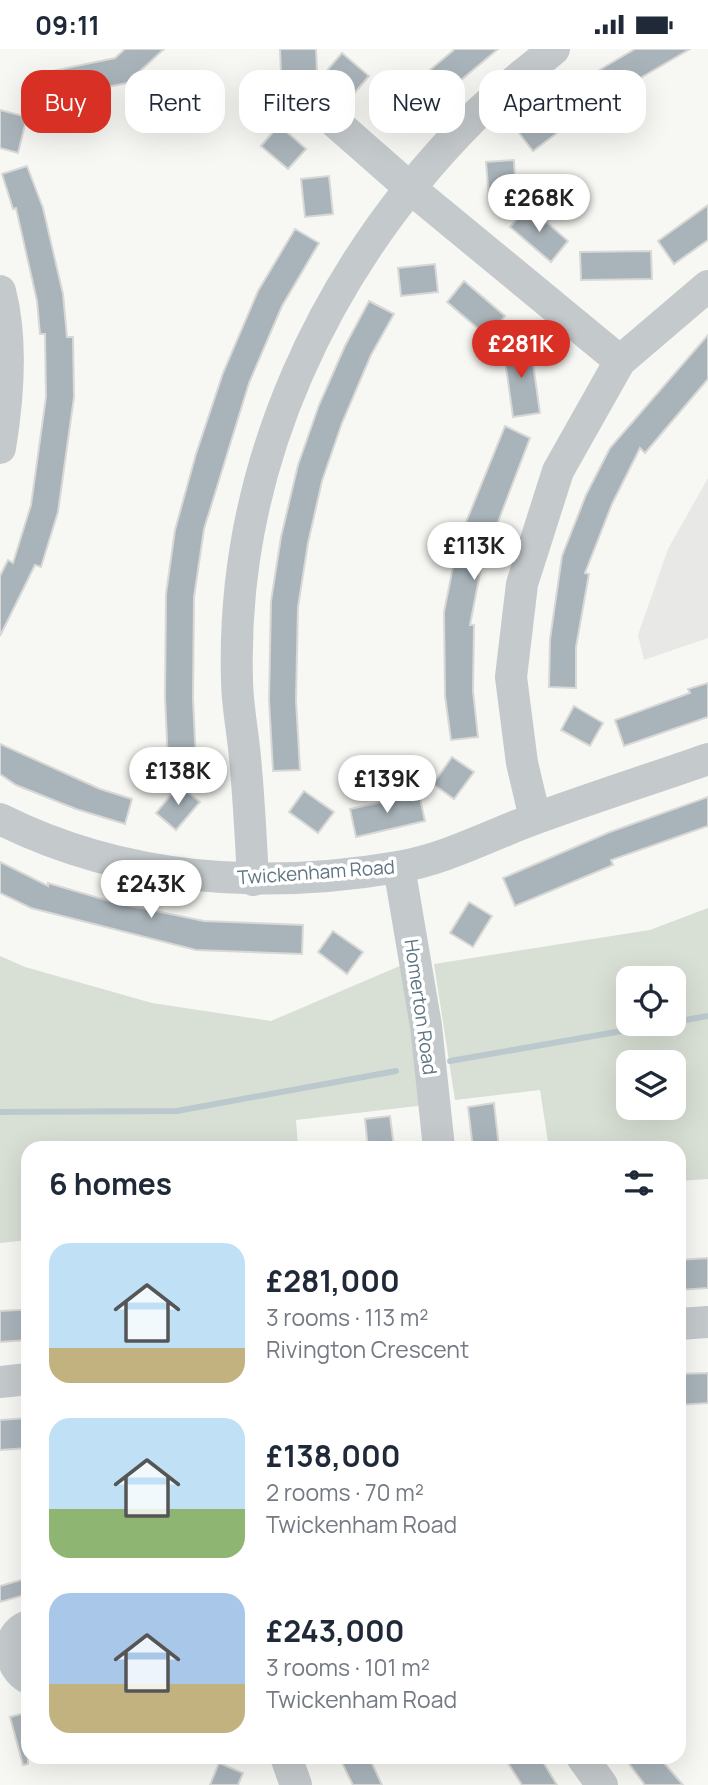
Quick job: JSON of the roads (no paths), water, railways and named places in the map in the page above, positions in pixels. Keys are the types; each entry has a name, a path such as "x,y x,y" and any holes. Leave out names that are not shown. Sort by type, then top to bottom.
{"street":[{"path":"253,880 237,680 240,598 247,524 275,426 313,339 362,252 410,188 474,117 554,49"},
{"path":"347,133 620,362"},
{"path":"535,818 522,763 511,677 522,584 558,471 620,362 708,286"},
{"path":"0,291 4,307 7,403 0,448"},
{"name":"Twickenham Road","path":"0,819 46,842 142,867 195,877 253,880 399,867 490,839 535,818 708,759"},
{"name":"Homerton Road","path":"399,867 426,1026 438,1141"},
{"path":"686,1324 708,1322"},
{"path":"0,1382 21,1380"},
{"path":"21,1629 12,1646 13,1664 21,1671"},
{"path":"288,1764 296,1785"},
{"path":"587,1764 603,1785"}],"waterway":[{"path":"686,1020 708,1016"},
{"path":"450,1061 616,1032"},
{"path":"0,1112 177,1111 396,1071"}]}
